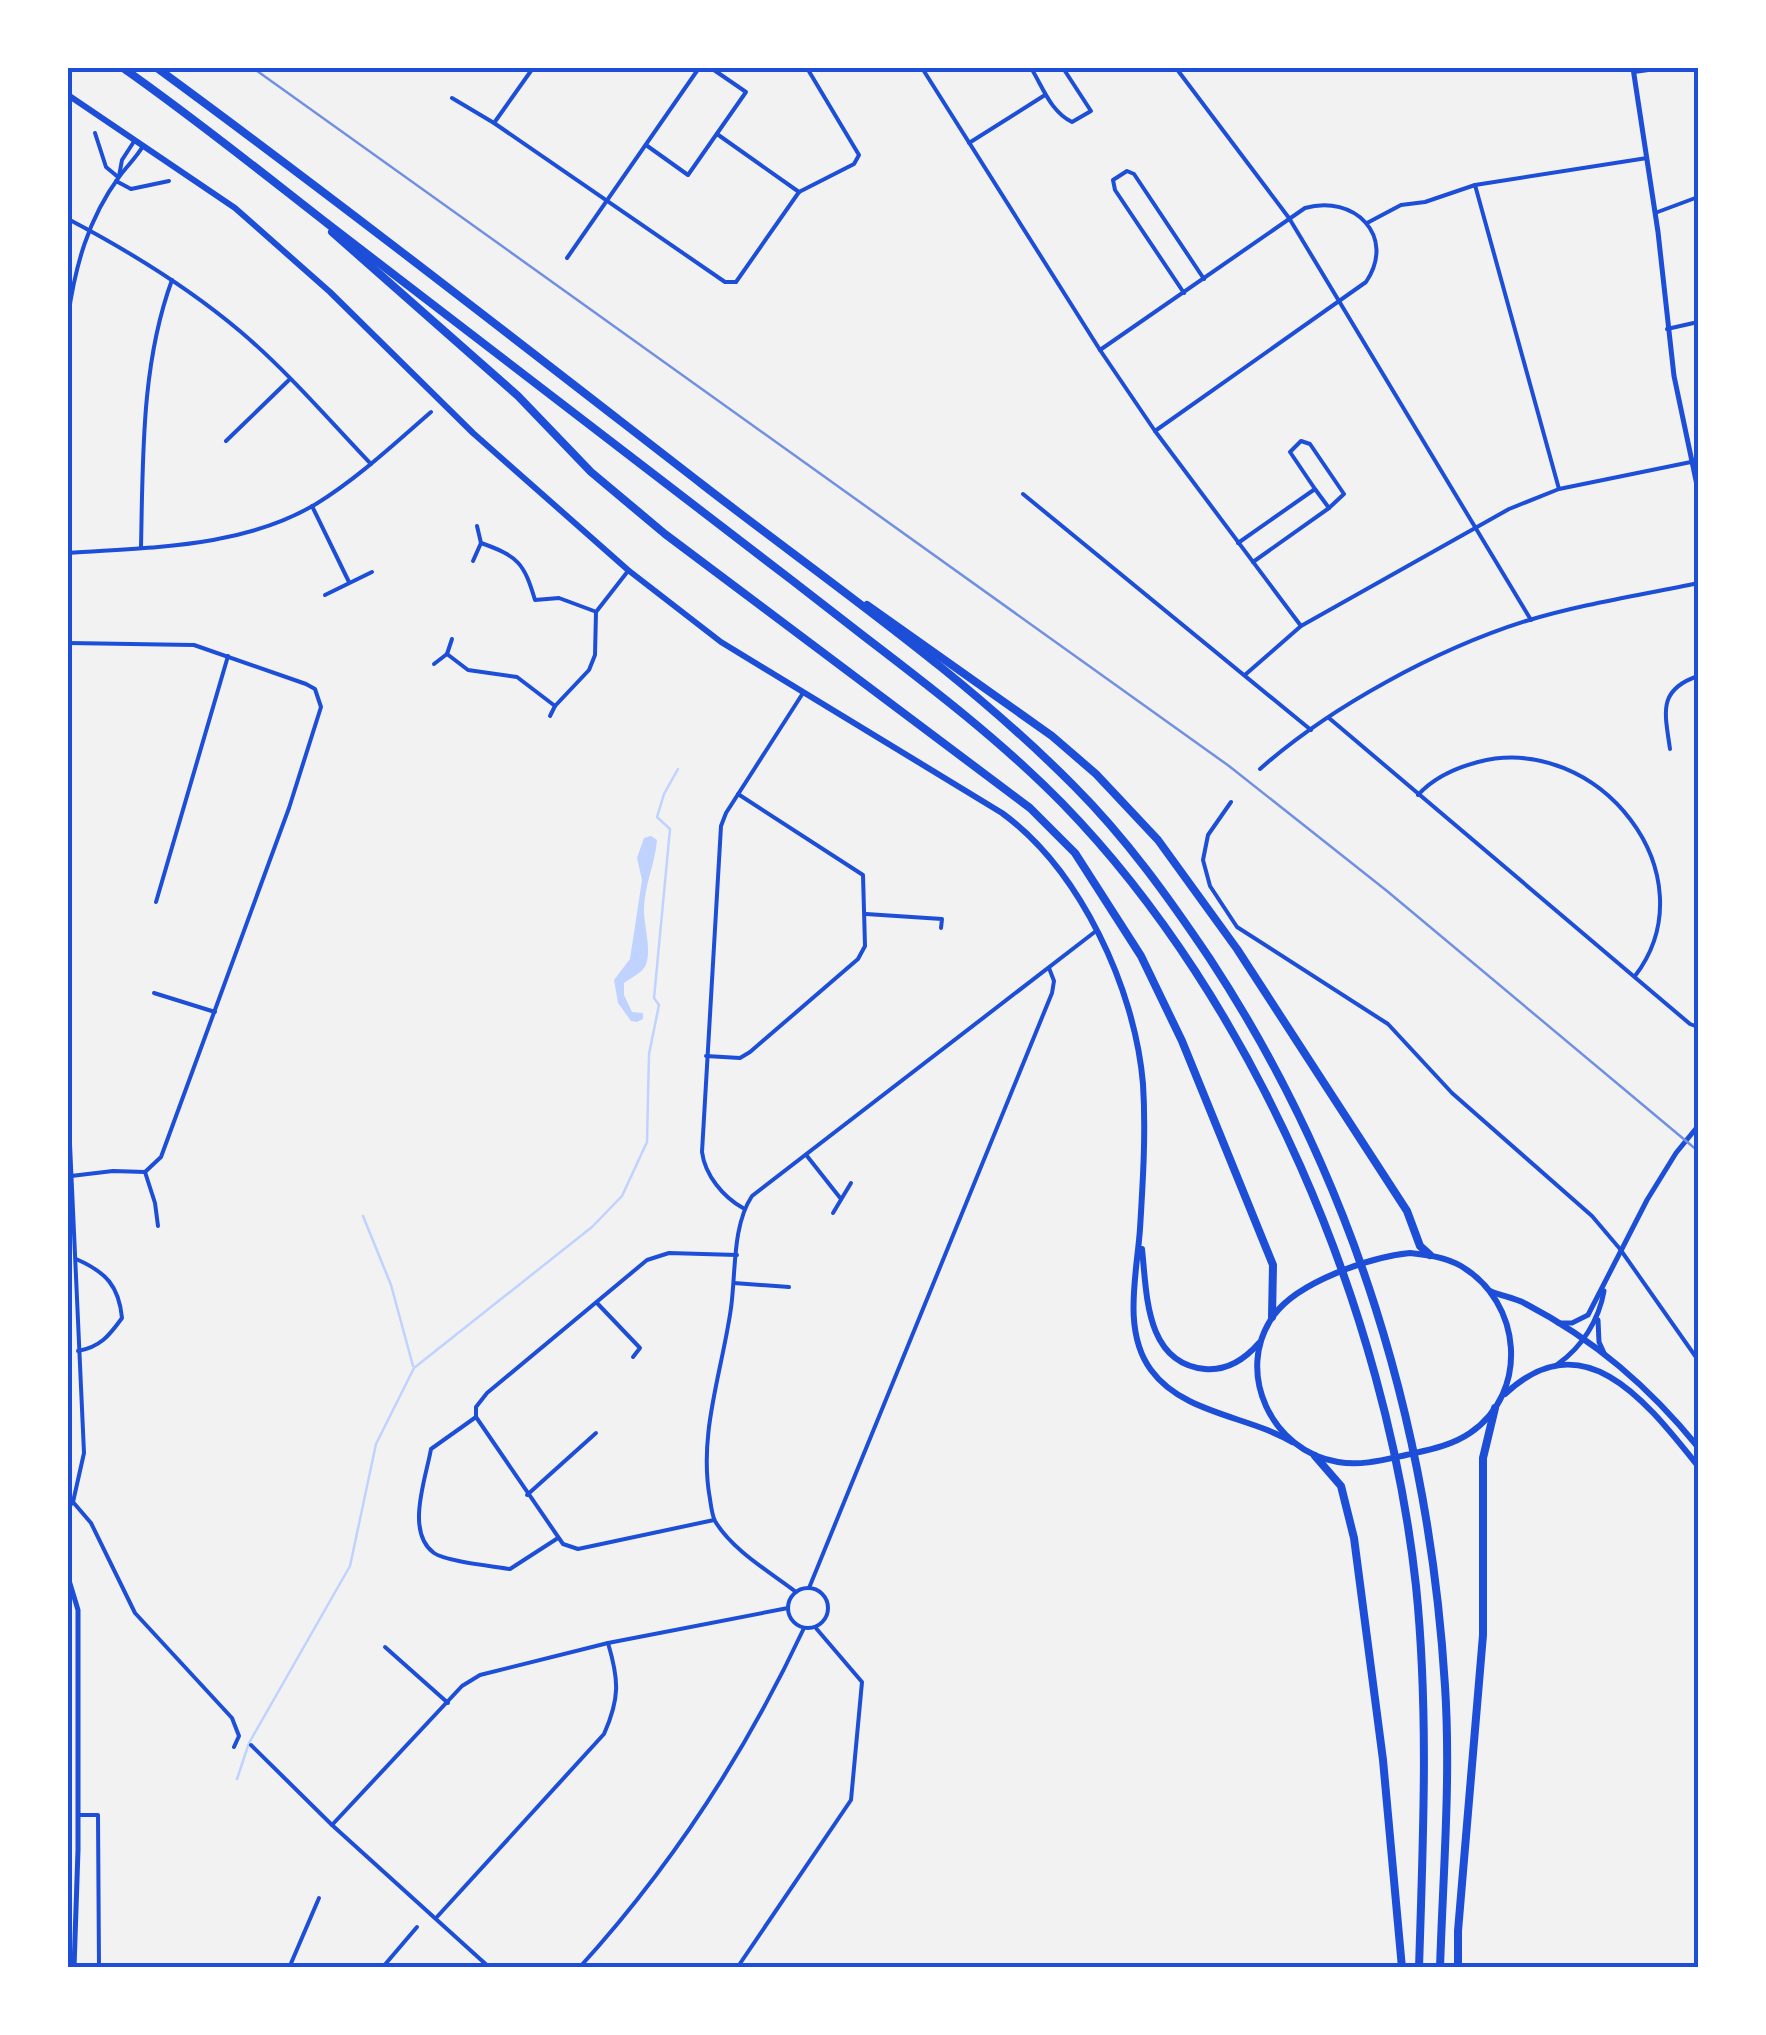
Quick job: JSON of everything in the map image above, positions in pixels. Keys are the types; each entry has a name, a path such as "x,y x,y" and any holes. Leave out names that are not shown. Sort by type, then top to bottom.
{"highway":[{"path":"123,68 936,691 1011,755 1064,805 1117,866 1209,996 1278,1119 1318,1208 1367,1348 1400,1481 1416,1584 1424,1693 1419,1968"},
{"path":"157,68 951,676 1075,787 1132,851 1181,915 1266,1050 1303,1123 1340,1204 1372,1290 1396,1374 1420,1476 1436,1580 1445,1690 1447,1786 1440,1968"},
{"path":"279,186 518,396 592,472 665,534 1030,808 1074,853 1142,956 1182,1040 1272,1265 1272,1317"},
{"path":"765,533 1025,716 1082,761 1129,806 1169,854 1236,949 1374,1158 1406,1212 1420,1246 1430,1256"},
{"path":"1458,1968 1484,1635 1483,1458 1495,1408"},
{"path":"1315,1456 1341,1486 1354,1538 1384,1760 1402,1968"}],"main road":[{"path":"68,94 235,208 330,292 474,434 628,570 722,642 1020,826 1040,845 1063,874 1096,932 1128,1013 1142,1081 1144,1151 1134,1312 1138,1347 1149,1368 1163,1382 1189,1399 1292,1442 1315,1456 1344,1463 1376,1461 1455,1442 1482,1423 1495,1408 1509,1376 1511,1339 1500,1306 1462,1266 1410,1253 1382,1258 1304,1288 1272,1317 1257,1368 1269,1414 1292,1442"},
{"path":"1140,1229 1151,1322 1160,1342 1174,1358 1195,1368 1223,1368 1246,1357 1263,1338"},
{"path":"1488,1290 1522,1301 1639,1380 1698,1446"},
{"path":"1502,1396 1522,1378 1557,1364 1585,1366 1611,1376 1641,1400 1698,1466"}],"street":[{"path":"494,123 533,68"},
{"path":"567,258 700,68"},
{"path":"646,145 688,175 746,92 711,68"},
{"path":"452,98 725,282 736,282 799,192 854,164 859,155 807,68"},
{"path":"922,68 1100,350 1156,432 1301,626"},
{"path":"1031,68 1062,117 1072,122 1091,111 1063,68"},
{"path":"1036,75 1041,68"},
{"path":"1176,68 1288,218 1531,620"},
{"path":"1662,68 1633,70 1655,213 1667,329 1698,490"},
{"path":"969,142 1045,94"},
{"path":"95,133 104,165 130,188 168,181"},
{"path":"717,134 799,192"},
{"path":"118,178 122,160 135,138"},
{"path":"68,317 81,248 118,178 144,145"},
{"path":"1368,224 1401,205 1425,202 1474,185 1647,158"},
{"path":"1184,294 1115,190 1113,180 1127,171 1134,174 1204,279"},
{"path":"1474,185 1559,490"},
{"path":"1655,213 1698,197"},
{"path":"1100,350 1306,208 1334,204 1356,212 1368,224 1376,246 1372,272 1355,292 1156,432"},
{"path":"68,219 172,280 245,336 371,464"},
{"path":"141,548 147,400 156,338 172,280"},
{"path":"1667,329 1698,322"},
{"path":"226,442 290,378"},
{"path":"68,554 219,539 278,522 312,506 371,464 431,412"},
{"path":"1253,562 1329,508 1341,499 1342,487 1310,444 1301,441 1290,452 1329,508"},
{"path":"1246,674 1301,626 1524,502 1559,490 1691,462"},
{"path":"1238,543 1315,489"},
{"path":"1023,494 1311,730"},
{"path":"312,506 349,582"},
{"path":"473,560 481,544 477,526"},
{"path":"481,544 522,564 535,600"},
{"path":"550,716 589,670 596,641 596,612 628,570"},
{"path":"325,595 372,572"},
{"path":"1260,769 1330,718 1452,649 1531,620 1698,583"},
{"path":"524,604 567,600 596,612"},
{"path":"434,664 447,654 452,639"},
{"path":"68,643 182,644 306,684 315,689 322,707 161,1157 145,1172 70,1176"},
{"path":"447,654 468,670 517,678 555,706"},
{"path":"156,902 228,656"},
{"path":"1670,748 1665,712 1669,696 1679,684 1698,676"},
{"path":"744,1209 731,1200 704,1165 706,1056 721,826 803,693"},
{"path":"1330,718 1698,1027"},
{"path":"1418,795 1431,782 1457,768 1509,758 1556,764 1602,788 1640,832 1656,876 1656,929 1648,954 1634,976"},
{"path":"706,1056 740,1058 750,1052 858,959 865,946 865,882 858,870 738,794"},
{"path":"1231,802 1208,834 1203,860 1210,886 1233,921 1250,937 1388,1024 1452,1093 1592,1216 1698,1360"},
{"path":"865,914 942,919 941,928"},
{"path":"796,1592 735,1544 714,1520 706,1475 710,1414 744,1209 752,1196 1096,932"},
{"path":"809,1588 1052,993 1054,981 1048,968"},
{"path":"154,993 215,1012"},
{"path":"68,1100 84,1453 68,1508"},
{"path":"1606,1356 1599,1342 1598,1317 1604,1288 1620,1249 1666,1169 1698,1126"},
{"path":"806,1155 841,1200"},
{"path":"145,1172 156,1203 158,1226"},
{"path":"833,1213 851,1183"},
{"path":"714,1520 578,1549 562,1544 476,1417 476,1408 487,1393 656,1256 737,1255"},
{"path":"68,1358 94,1348 122,1318 120,1299 111,1280 76,1260"},
{"path":"734,1284 789,1287"},
{"path":"1558,1323 1583,1320 1604,1288"},
{"path":"597,1303 640,1348 633,1356"},
{"path":"1557,1364 1583,1339 1598,1317"},
{"path":"476,1417 431,1449 418,1522 423,1540 436,1555 510,1569 558,1538"},
{"path":"527,1495 596,1433"},
{"path":"72,1502 90,1523 135,1613 232,1718 240,1736 234,1746"},
{"path":"68,1576 78,1610 74,1968"},
{"path":"809,1588 827,1604 826,1616 815,1627 804,1628 791,1619 788,1608 796,1592 809,1588"},
{"path":"332,1825 462,1686 480,1675 608,1643 788,1608"},
{"path":"736,1968 851,1800 862,1682 815,1627"},
{"path":"579,1968 610,1934 706,1809 772,1694 804,1628"},
{"path":"436,1918 604,1734 614,1712 618,1677 608,1643"},
{"path":"385,1647 448,1703"},
{"path":"252,1745 332,1825 490,1968"},
{"path":"78,1814 98,1816 99,1968"},
{"path":"289,1968 319,1898"},
{"path":"382,1968 416,1927"}],"water":[{"path":"651,836 657,840 644,902 647,963 624,983 624,995 632,1012 643,1013 643,1019 637,1022 631,1021 618,1003 614,980 630,959 642,880 637,858 644,838"}],"waterway":[{"path":"237,1779 249,1743 350,1566 376,1444 414,1368 592,1227 622,1196 647,1142 649,1054 659,1005 654,998 670,829 657,817 678,769"},
{"path":"363,1216 391,1285 413,1366"}],"railway":[{"path":"253,68 1229,766 1387,891 1698,1151"}]}
